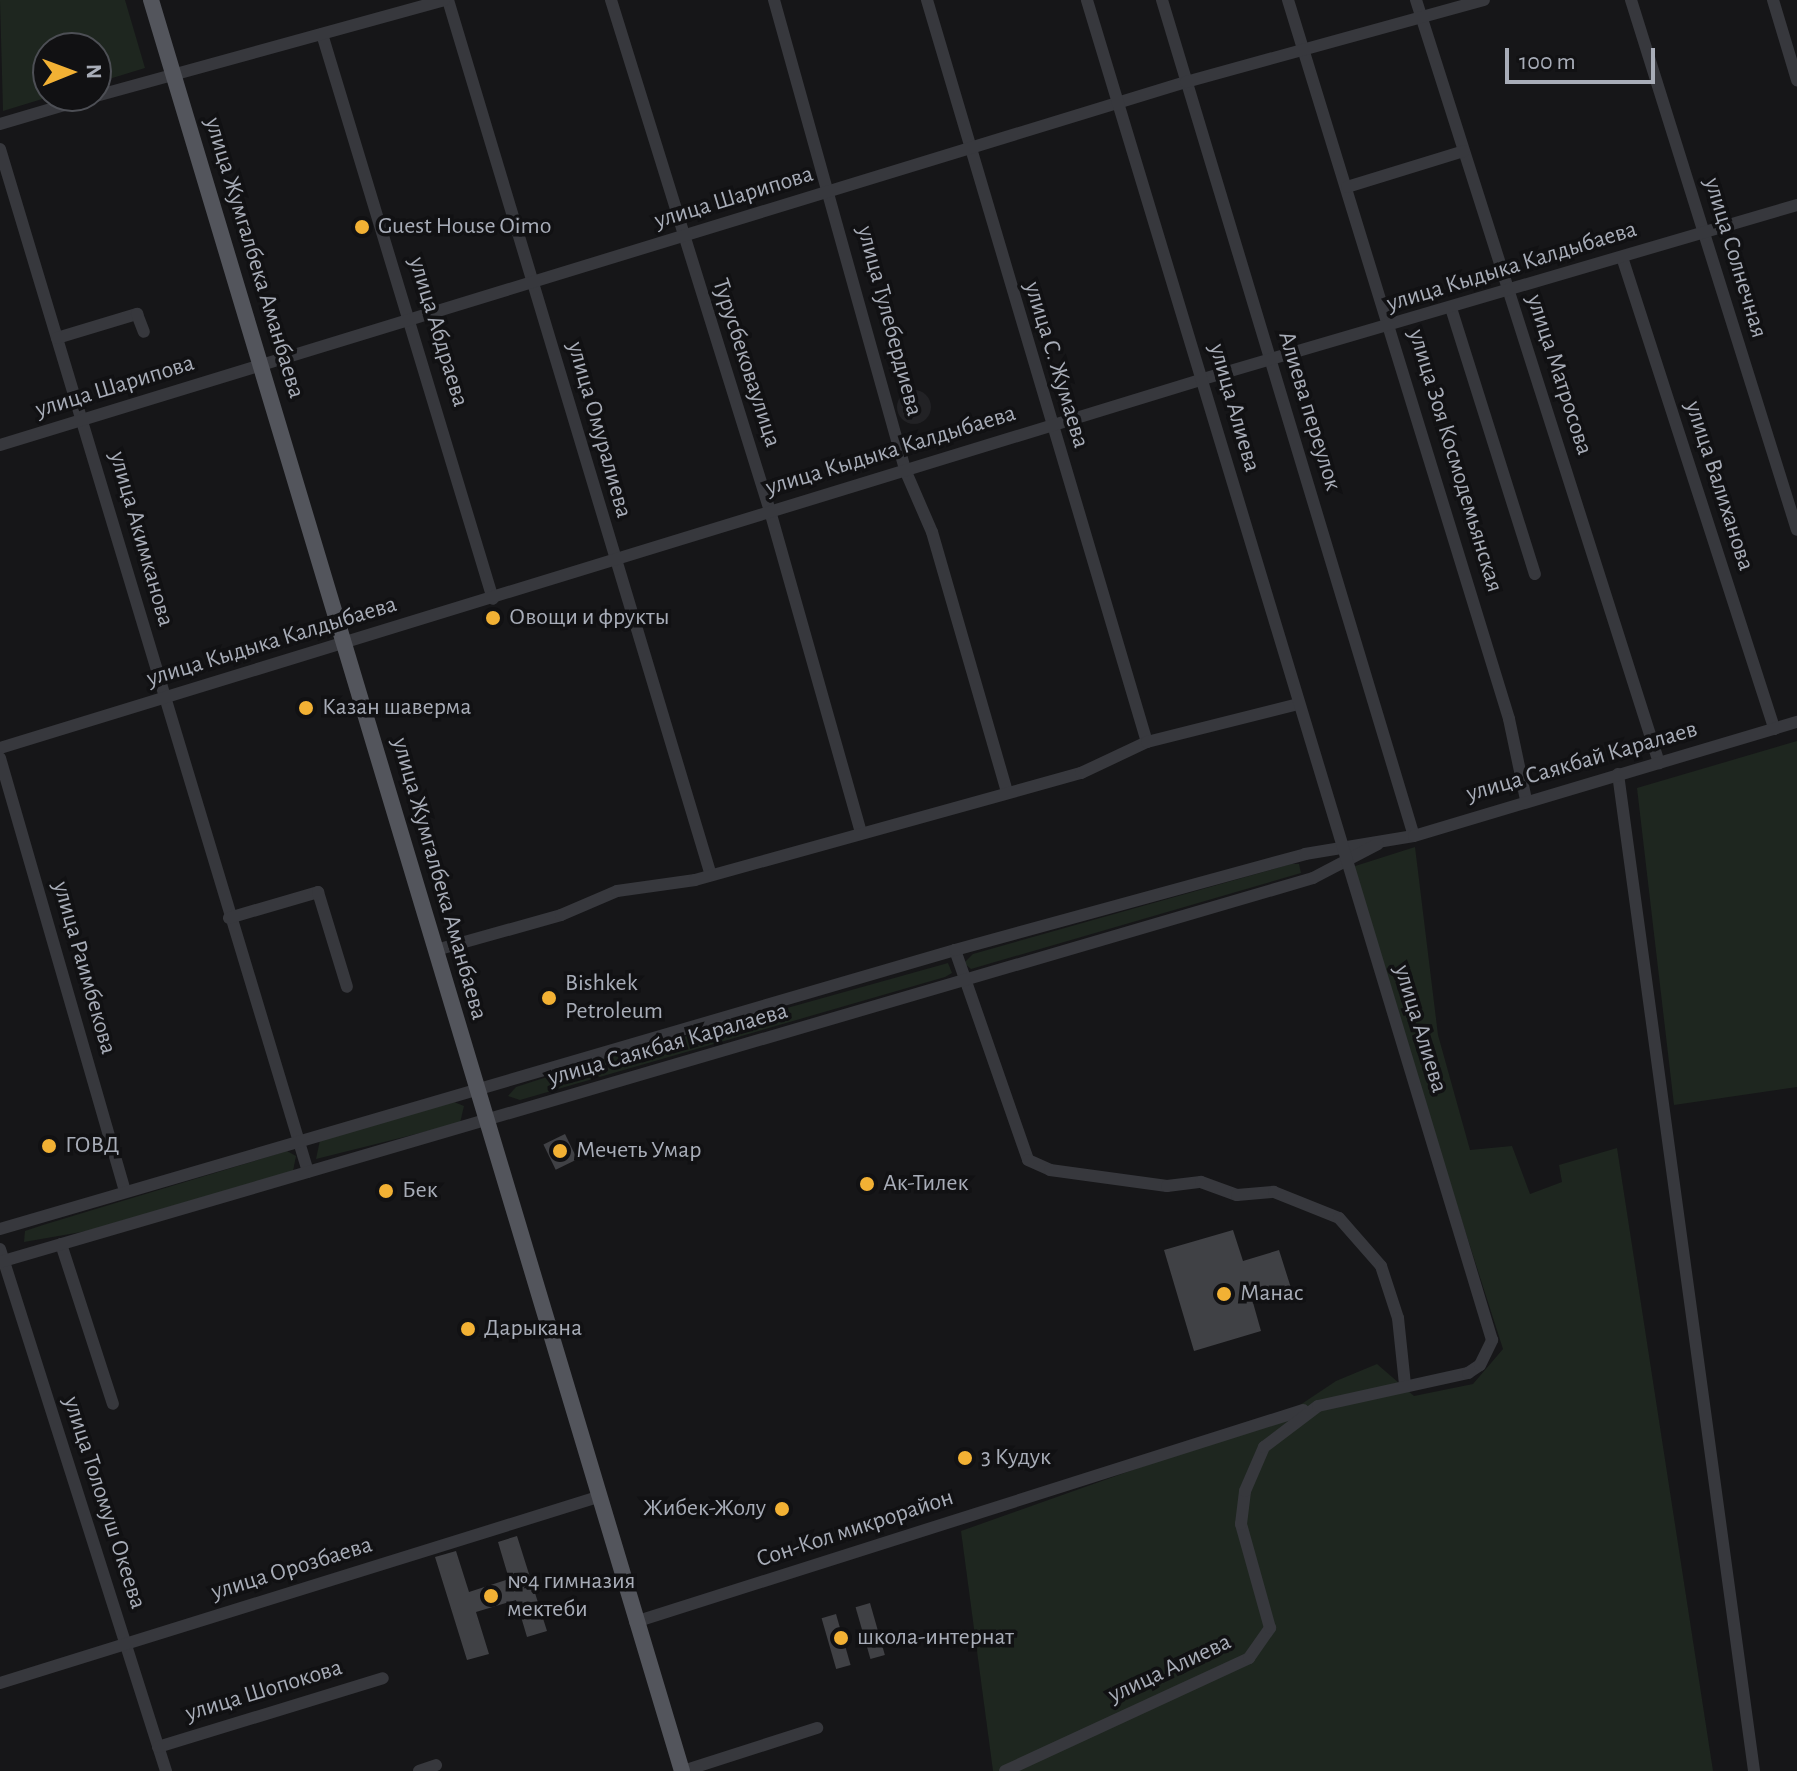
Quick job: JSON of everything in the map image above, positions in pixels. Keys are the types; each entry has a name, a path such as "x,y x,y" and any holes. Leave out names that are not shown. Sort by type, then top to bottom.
{"main road":[{"name":"улица Жумгалбека Аманбаева","path":"151,0 436,950 474,1088 682,1771"}],"street":[{"path":"112,91 446,0"},
{"name":"улица Омуралиева","path":"446,0 710,872"},
{"name":"Турусбековаулица","path":"611,0 770,511 861,832"},
{"name":"улица Тулебердиева","path":"774,0 831,191 906,472 932,532 1006,789"},
{"name":"улица С. Жумаева","path":"927,0 968,149 1147,742"},
{"name":"улица Алиева","path":"1005,1771 1227,1672 1260,1648 1270,1619 1241,1524 1243,1499 1264,1447 1318,1406 1405,1385 1444,1382 1473,1371 1492,1340 1087,0"},
{"name":"Алиева переулок","path":"1162,0 1414,836"},
{"name":"улица Зоя Космодемьянская","path":"1288,0 1391,326 1509,719 1526,800"},
{"name":"улица Матросова","path":"1416,0 1659,763"},
{"name":"улица Шарипова","path":"0,445 1186,82 1484,0"},
{"name":"улица Солнечная","path":"1631,0 1797,530"},
{"path":"1773,0 1797,80"},
{"name":"улица Абдраева","path":"322,34 413,318 493,599"},
{"path":"0,124 41,112"},
{"name":"улица Акимканова","path":"0,149 229,918 308,1172"},
{"path":"1347,187 1464,151"},
{"name":"улица Кыдыка Калдыбаева","path":"0,748 493,599 614,557 906,472 1203,379 1797,205"},
{"name":"улица Валиханова","path":"1622,257 1774,729"},
{"path":"1451,308 1535,574"},
{"path":"57,338 137,314 144,332"},
{"path":"436,950 561,915 617,891 695,880 710,872 1006,789 1081,773 1147,742 1298,704"},
{"name":"улица Саякбай Каралаев","path":"1341,845 1378,844 1414,836 1526,800 1797,722"},
{"name":"улица Раимбекова","path":"0,758 125,1191"},
{"path":"1618,774 1754,1771"},
{"name":"улица Саякбай Каралаев","path":"1348,864 1378,844"},
{"name":"улица Саякбая Каралаева","path":"0,1229 299,1138 955,950 1341,845"},
{"name":"улица Саякбая Каралаева","path":"1,1257 61,1244 485,1122 1348,864"},
{"path":"229,918 318,892 347,987"},
{"path":"955,950 1028,1160 1050,1170 1167,1186 1201,1182 1237,1195 1274,1192 1339,1218 1381,1266 1398,1318 1405,1385"},
{"path":"61,1244 113,1404"},
{"name":"улица Толомуш Океева","path":"1,1257 166,1771"},
{"name":"Сон-Кол микрорайон","path":"635,1622 1318,1406"},
{"name":"улица Орозбаева","path":"0,1683 598,1497"},
{"name":"улица Шопокова","path":"158,1747 383,1678"},
{"path":"682,1771 817,1728"},
{"path":"419,1771 436,1765"}],"shaded area":[{"path":"0,0 125,0 145,68 112,78 112,32 32,32 32,102 3,111"},
{"path":"914,390 926,395 931,407 926,419 914,424 902,419 897,407 902,395"},
{"path":"1797,741 1797,1087 1674,1105 1637,788"},
{"path":"1415,847 1438,1035 1470,1150 1512,1146 1530,1194 1562,1182 1559,1165 1617,1148 1713,1771 993,1771 961,1531 1282,1417 1336,1381 1377,1364 1414,1396 1473,1384 1503,1349 1349,868"},
{"path":"1299,864 1301,873 971,969 964,963 973,954"},
{"path":"948,963 952,973 945,977 520,1100 508,1096 516,1087 587,1064"},
{"path":"454,1102 464,1106 460,1123 316,1159 320,1140"},
{"path":"287,1151 296,1156 293,1171 87,1231 24,1242 25,1231"}],"building":[{"name":"Мечеть Умар","path":"565,1134 577,1159 556,1170 543,1145"},
{"name":"Манас","path":"1233,1230 1243,1261 1279,1250 1291,1288 1252,1299 1261,1331 1194,1351 1164,1250"},
{"name":"№4 гимназия мектеби","path":"517,1536 547,1631 527,1637 516,1600 476,1612 489,1654 467,1660 435,1557 456,1551 469,1592 509,1579 498,1542"},
{"path":"870,1603 885,1655 870,1659 856,1607"},
{"path":"836,1614 851,1665 836,1669 822,1618"}],"place":[{"name":"Guest House Oimo","path":"362,227"},
{"name":"Овощи и фрукты","path":"493,618"},
{"name":"Казан шаверма","path":"306,708"},
{"name":"Bishkek Petroleum","path":"549,998"},
{"name":"ГОВД","path":"49,1146"},
{"name":"Мечеть Умар","path":"560,1151"},
{"name":"Ак-Тилек","path":"867,1184"},
{"name":"Бек","path":"386,1191"},
{"name":"Манас","path":"1224,1294"},
{"name":"Дарыкана","path":"468,1329"},
{"name":"3 Кудук","path":"965,1458"},
{"name":"Жибек-Жолу","path":"782,1509"},
{"name":"№4 гимназия мектеби","path":"491,1596"},
{"name":"школа-интернат","path":"841,1638"}]}
